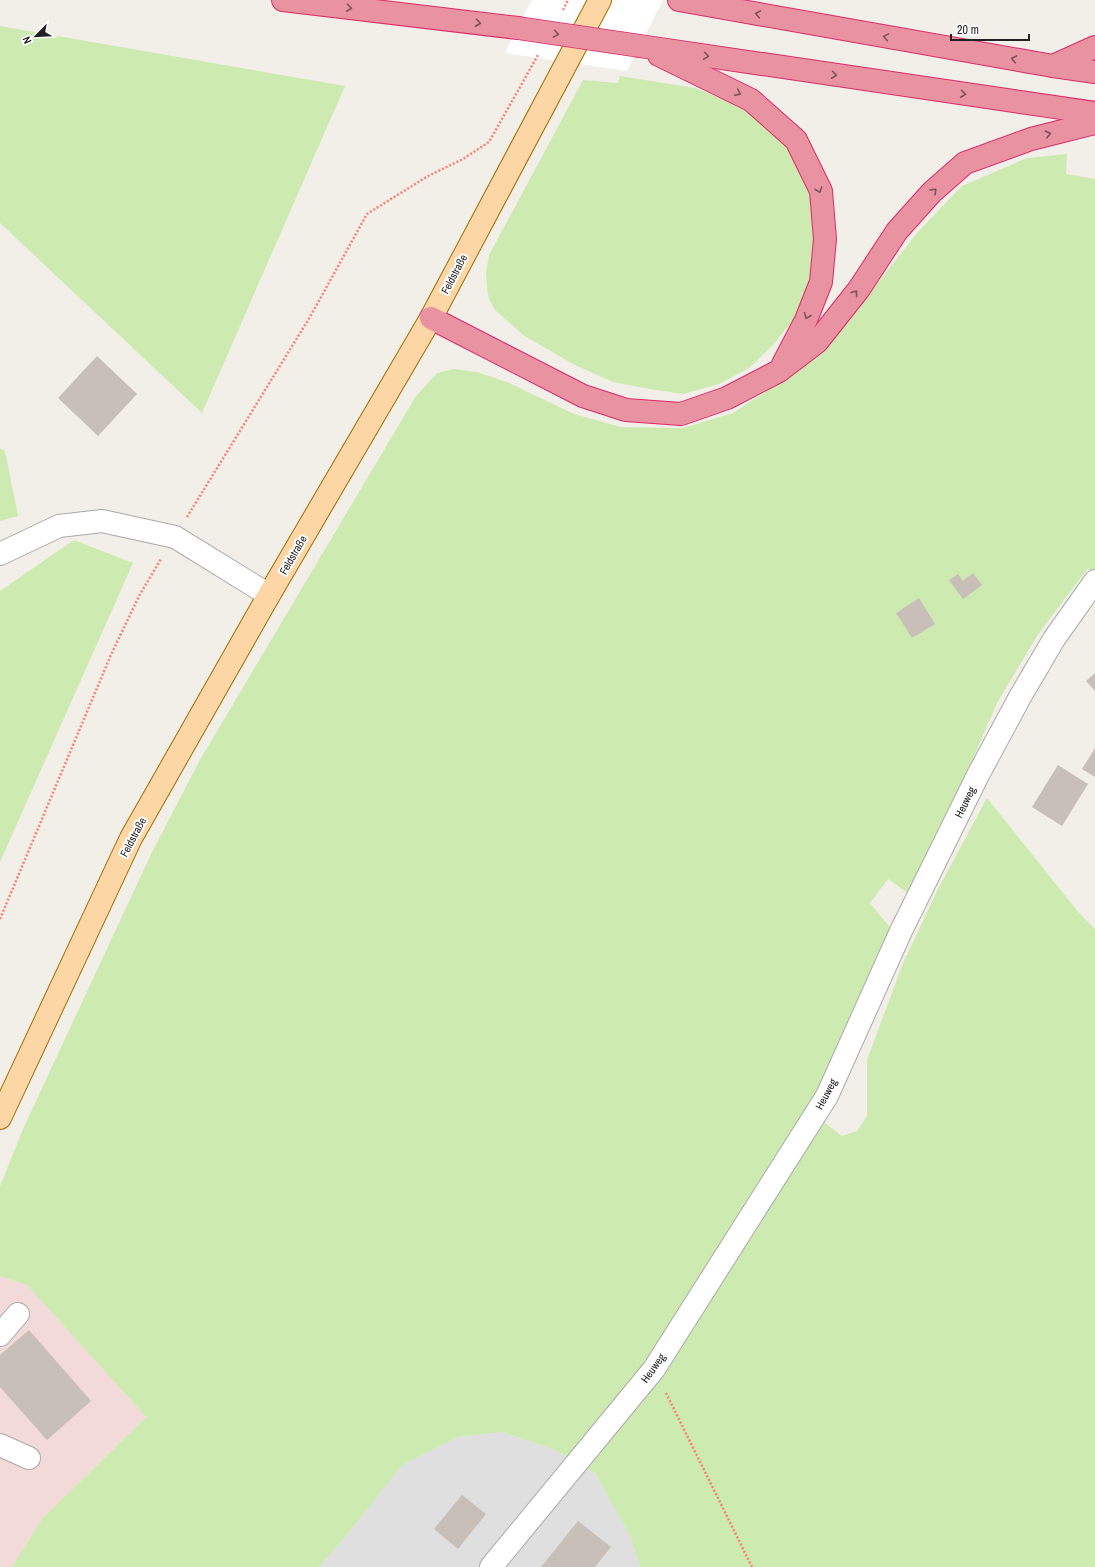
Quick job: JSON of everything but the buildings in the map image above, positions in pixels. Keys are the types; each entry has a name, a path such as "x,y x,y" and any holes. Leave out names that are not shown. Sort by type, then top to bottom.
{"highway":[{"path":"283,0 518,28 1095,113"},
{"path":"679,0 1053,66 1095,72"},
{"path":"640,46 751,100 796,140 821,191 825,239 821,282 806,320 779,371"},
{"path":"1053,66 1095,47"},
{"path":"431,318 583,396 626,410 681,414 727,398 779,371 817,342 859,289 897,231 932,192 965,162 1031,139 1095,123"}],"main road":[{"name":"Feldstraße","path":"0,1118 131,838 269,595 431,318 600,0"}],"street":[{"path":"0,554 59,526 102,521 175,537 269,595"},
{"name":"Heuweg","path":"491,1567 654,1369 827,1096 901,931 978,775 1054,639 1095,581"},
{"path":"0,1335 18,1314"},
{"path":"0,1445 29,1458"}],"path":[{"path":"561,14 568,0"},
{"path":"0,919 110,657 139,596 310,317 367,214 428,176 463,159 489,142 538,54"},
{"path":"654,1369 752,1567"}],"shaded area":[{"path":"0,1276 27,1285 146,1417 42,1519 12,1567 0,1567"},
{"path":"503,1432 555,1450 595,1473 630,1536 640,1567 319,1567 346,1536 401,1465 458,1437"}],"green space":[{"path":"0,26 345,86 202,413 0,223"},
{"path":"620,76 695,88 736,104 772,130 795,158 813,196 819,247 810,285 798,314 773,345 749,368 719,384 683,394 613,382 573,364 523,335 495,310 489,299 486,273 489,255 583,80 618,83"},
{"path":"1067,154 1066,174 1095,179 1095,575 1088,568 1037,636 997,703 971,763 908,893 888,879 870,903 893,931 809,1111 842,1136 857,1131 867,1116 867,1060 903,963 938,889 987,798 1079,913 1095,929 1095,1567 640,1567 630,1536 595,1473 555,1450 503,1432 458,1437 402,1465 346,1536 319,1567 12,1567 42,1519 146,1417 27,1285 0,1276 0,1186 23,1129 152,852 201,758 416,396 437,373 454,369 477,372 507,382 574,414 621,427 683,428 733,413 785,379 825,350 917,233 962,186 1027,158"},
{"path":"0,448 5,451 18,516 0,521"},
{"path":"74,540 133,563 0,862 0,591"}],"pier":[{"path":"532,0 663,0 627,71 505,53"}]}
